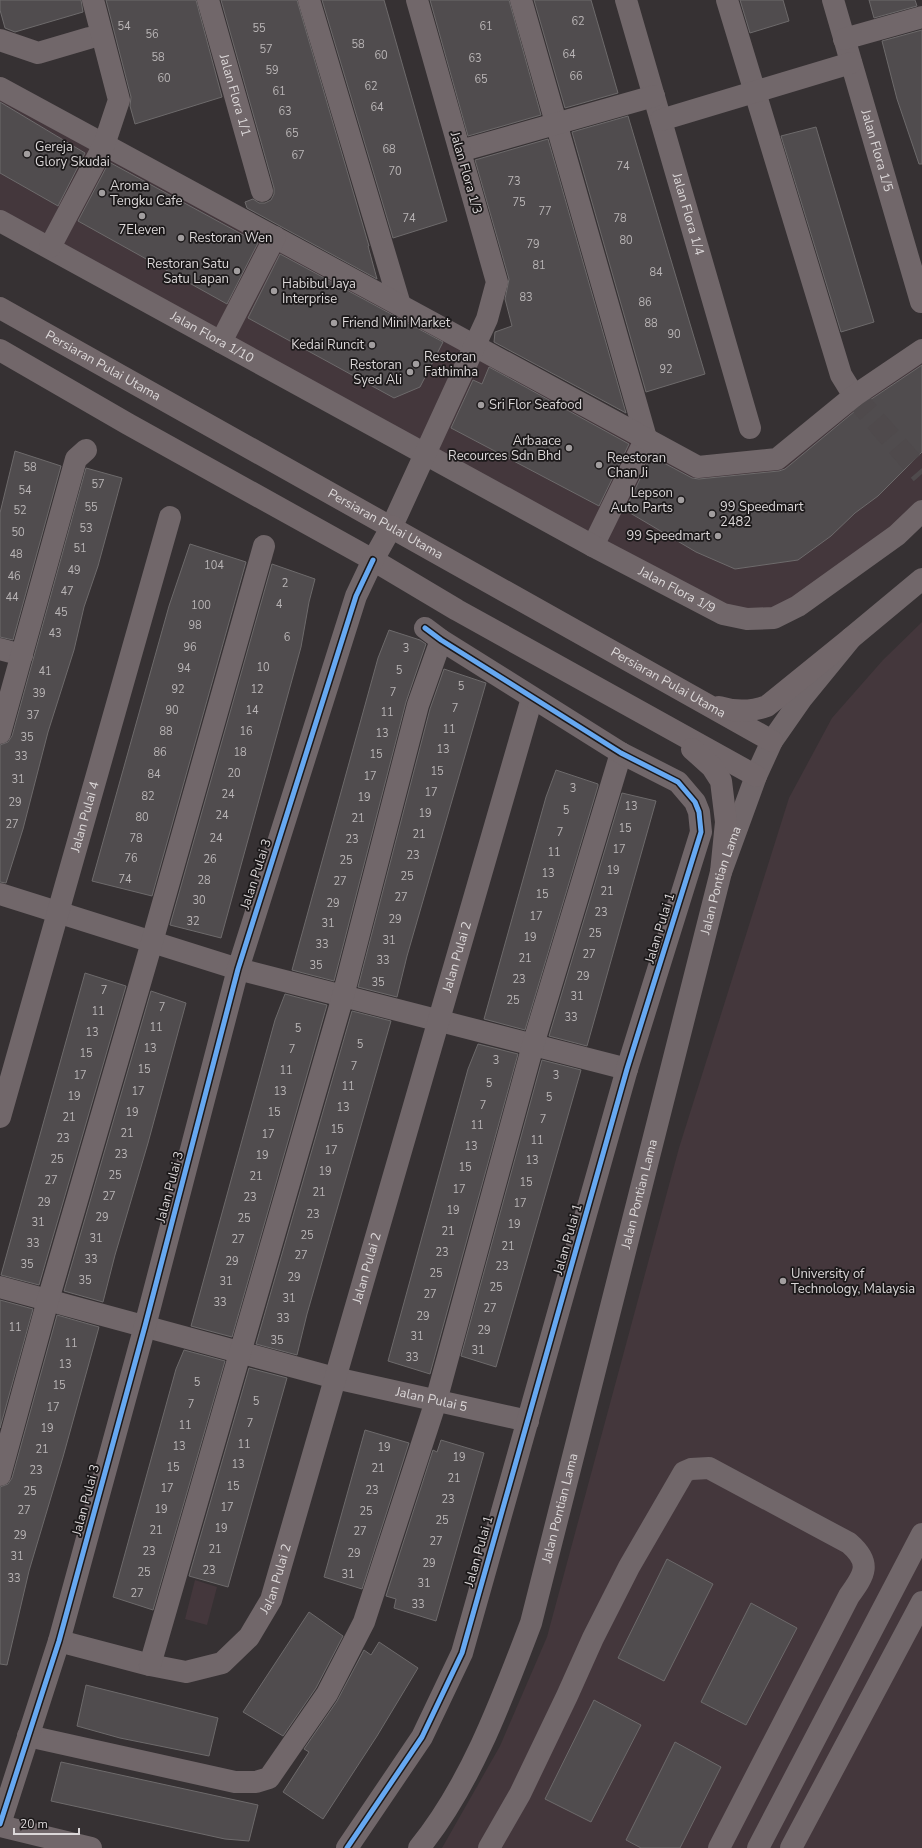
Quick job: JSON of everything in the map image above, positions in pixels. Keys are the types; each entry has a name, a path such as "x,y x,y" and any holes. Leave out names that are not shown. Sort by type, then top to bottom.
{"main road":[{"name":"Persiaran Pulai Utama","path":"0,308 392,526 695,699 772,741"},
{"path":"0,350 128,424 373,560 464,614 665,724 756,776"},
{"path":"373,560 392,526"},
{"path":"695,699 725,709 754,711 767,706 850,638"},
{"path":"665,724 712,767 721,781 726,822 721,872"}],"street":[{"path":"50,247 104,145 119,100 93,0"},
{"name":"Jalan Flora 1/1","path":"208,0 262,191"},
{"path":"309,0 400,305"},
{"name":"Jalan Flora 1/3","path":"392,526 487,319 497,282 417,0"},
{"path":"521,0 646,438 593,546"},
{"name":"Jalan Flora 1/4","path":"626,0 750,428"},
{"path":"727,0 841,375 854,396"},
{"name":"Jalan Flora 1/5","path":"833,0 921,302"},
{"path":"844,39 922,16"},
{"path":"0,40 38,53 89,38"},
{"path":"661,120 851,63"},
{"path":"0,88 698,466 777,459 854,396 922,350"},
{"path":"460,151 654,96"},
{"name":"Jalan Flora 1/10","path":"0,221 425,453"},
{"path":"221,342 275,238"},
{"path":"0,733 75,463 80,454 86,450"},
{"name":"Jalan Flora 1/9","path":"425,453 593,546 723,614 747,619 774,618 798,606 897,535 922,511"},
{"name":"Jalan Pulai 4","path":"0,1117 170,517"},
{"path":"0,1475 48,1300 152,942 264,546"},
{"name":"Jalan Pulai 3","path":"0,1825 59,1641 145,1326 238,969 356,596 373,560"},
{"name":"Jalan Pontian Lama","path":"419,1848 431,1833 468,1772 502,1702 531,1623 721,872 756,776 772,741 802,698 850,638 922,579"},
{"name":"Jalan Pulai 1","path":"343,996 418,705 433,634 621,753 678,782 695,802 699,812 701,832 628,1069 462,1653 422,1737 347,1848"},
{"path":"0,649 22,655"},
{"name":"Jalan Pulai 2","path":"59,1641 150,1665 186,1672 222,1663 249,1637 271,1600 532,698"},
{"path":"28,1736 236,1782 256,1782 269,1778 327,1694 364,1622 436,1401 533,1045 621,753"},
{"path":"0,894 238,969 628,1069"},
{"path":"150,1665 343,996"},
{"name":"Jalan Pulai 5","path":"0,1287 335,1378 528,1421"},
{"path":"489,1848 520,1794 568,1696 593,1638 629,1567 684,1472 691,1469 710,1468 849,1544 861,1553 864,1566 859,1582 849,1596 719,1848"},
{"path":"758,1848 922,1534"},
{"path":"791,1848 922,1602"},
{"path":"0,1825 90,1848"}],"shaded area":[{"path":"0,82 700,462 775,455 922,344 922,522 743,627 0,230"},
{"name":"University of Technology, Malaysia","path":"922,622 922,1848 442,1848 500,1746 547,1637 679,1148 789,798 832,718 883,660"},
{"path":"195,1580 217,1587 207,1625 185,1619"}],"building":[{"path":"0,0 81,0 83,12 15,32 5,28 0,10"},
{"path":"106,0 196,0 222,97 135,124 130,106 131,97"},
{"path":"221,0 297,0 369,246 377,279 247,208 245,202 253,199 259,203 265,203 271,200 274,194 274,188"},
{"path":"322,0 384,0 447,221 393,238"},
{"path":"430,0 509,0 541,115 468,136"},
{"path":"534,0 591,0 618,93 565,108"},
{"path":"740,0 783,0 789,21 750,33"},
{"path":"869,0 915,0 917,6 874,18"},
{"path":"922,30 922,164 919,164 897,99 882,41"},
{"path":"0,102 85,153 58,206 0,173"},
{"path":"628,116 705,374 646,392 572,132"},
{"path":"816,127 874,322 841,332 781,136"},
{"path":"548,139 626,413 494,342 495,332 512,326 505,299 509,279 475,160"},
{"path":"109,162 258,243 227,304 78,221"},
{"path":"280,254 443,342 420,387 394,398 248,318"},
{"path":"922,365 922,452 878,496 855,513 831,536 798,560 735,569 696,552 625,510 651,456 692,478 699,479 779,471 785,469 861,406"},
{"path":"489,367 629,444 599,506 451,428 473,380 482,384"},
{"path":"15,451 61,466 13,640 0,637 0,513"},
{"path":"86,468 122,478 98,566 84,607 74,650 48,732 23,829 6,883 0,882 0,745 8,742 12,736"},
{"path":"190,544 246,562 152,896 92,881 169,606"},
{"path":"272,564 315,579 309,602 301,647 221,938 170,925"},
{"path":"389,630 420,640 426,644 406,702 334,981 292,970 378,658"},
{"path":"444,669 486,683 407,956 397,997 358,987 430,709"},
{"path":"556,770 598,784 598,786 525,1030 484,1019 546,797"},
{"path":"622,793 656,801 587,1046 549,1036"},
{"path":"85,973 126,986 39,1285 1,1275"},
{"path":"151,991 186,1003 103,1302 64,1291"},
{"path":"285,994 327,1005 232,1337 191,1326 275,1020"},
{"path":"352,1011 391,1021 307,1314 297,1355 256,1344"},
{"path":"478,1044 518,1054 430,1374 388,1361 468,1069"},
{"path":"542,1060 581,1070 496,1367 461,1356"},
{"path":"0,1300 33,1309 0,1428"},
{"path":"57,1315 99,1327 63,1457 29,1571 7,1665 0,1664 0,1487 8,1484 12,1478"},
{"path":"184,1350 225,1361 153,1610 113,1597 176,1369"},
{"path":"249,1368 287,1378 228,1587 189,1576"},
{"path":"365,1430 409,1443 362,1589 324,1577"},
{"path":"441,1440 484,1453 436,1621 394,1608 396,1599 386,1596 433,1450 437,1452"},
{"path":"667,1559 713,1584 664,1681 618,1658"},
{"path":"751,1603 797,1628 746,1725 701,1702"},
{"path":"309,1612 343,1636 316,1688 283,1736 243,1712"},
{"path":"379,1642 418,1668 377,1736 323,1819 283,1792 309,1752 304,1749 337,1701 364,1650 371,1655"},
{"path":"86,1685 218,1718 209,1756 120,1738 77,1726"},
{"path":"594,1700 641,1725 591,1822 545,1799"},
{"path":"675,1742 721,1767 680,1848 641,1848 626,1840"},
{"path":"61,1762 258,1805 249,1841 225,1839 51,1801"}],"tunnel":[{"path":"854,396 922,474"}],"cycle path":[{"path":"0,1824 59,1641 145,1326 238,969 356,596 373,560"},
{"path":"347,1848 422,1737 462,1653 627,1069 701,832 699,812 695,802 678,782 621,753 441,640 425,628"}],"place":[{"name":"Gereja Glory Skudai","path":"27,154"},
{"name":"Aroma Tengku Cafe","path":"102,193"},
{"name":"7Eleven","path":"142,216"},
{"name":"Restoran Wen","path":"181,238"},
{"name":"Restoran Satu Satu Lapan","path":"237,271"},
{"name":"Habibul Jaya Interprise","path":"274,291"},
{"name":"Friend Mini Market","path":"334,323"},
{"name":"Kedai Runcit","path":"372,345"},
{"name":"Restoran Fathimha","path":"416,364"},
{"name":"Restoran Syed Ali","path":"410,372"},
{"name":"Sri Flor Seafood","path":"481,405"},
{"name":"Arbaace Recources Sdn Bhd","path":"569,448"},
{"name":"Reestoran Chan Ji","path":"599,465"},
{"name":"Lepson Auto Parts","path":"681,500"},
{"name":"99 Speedmart 2482","path":"712,514"},
{"name":"99 Speedmart","path":"718,536"},
{"name":"University of Technology, Malaysia","path":"783,1281"}]}
